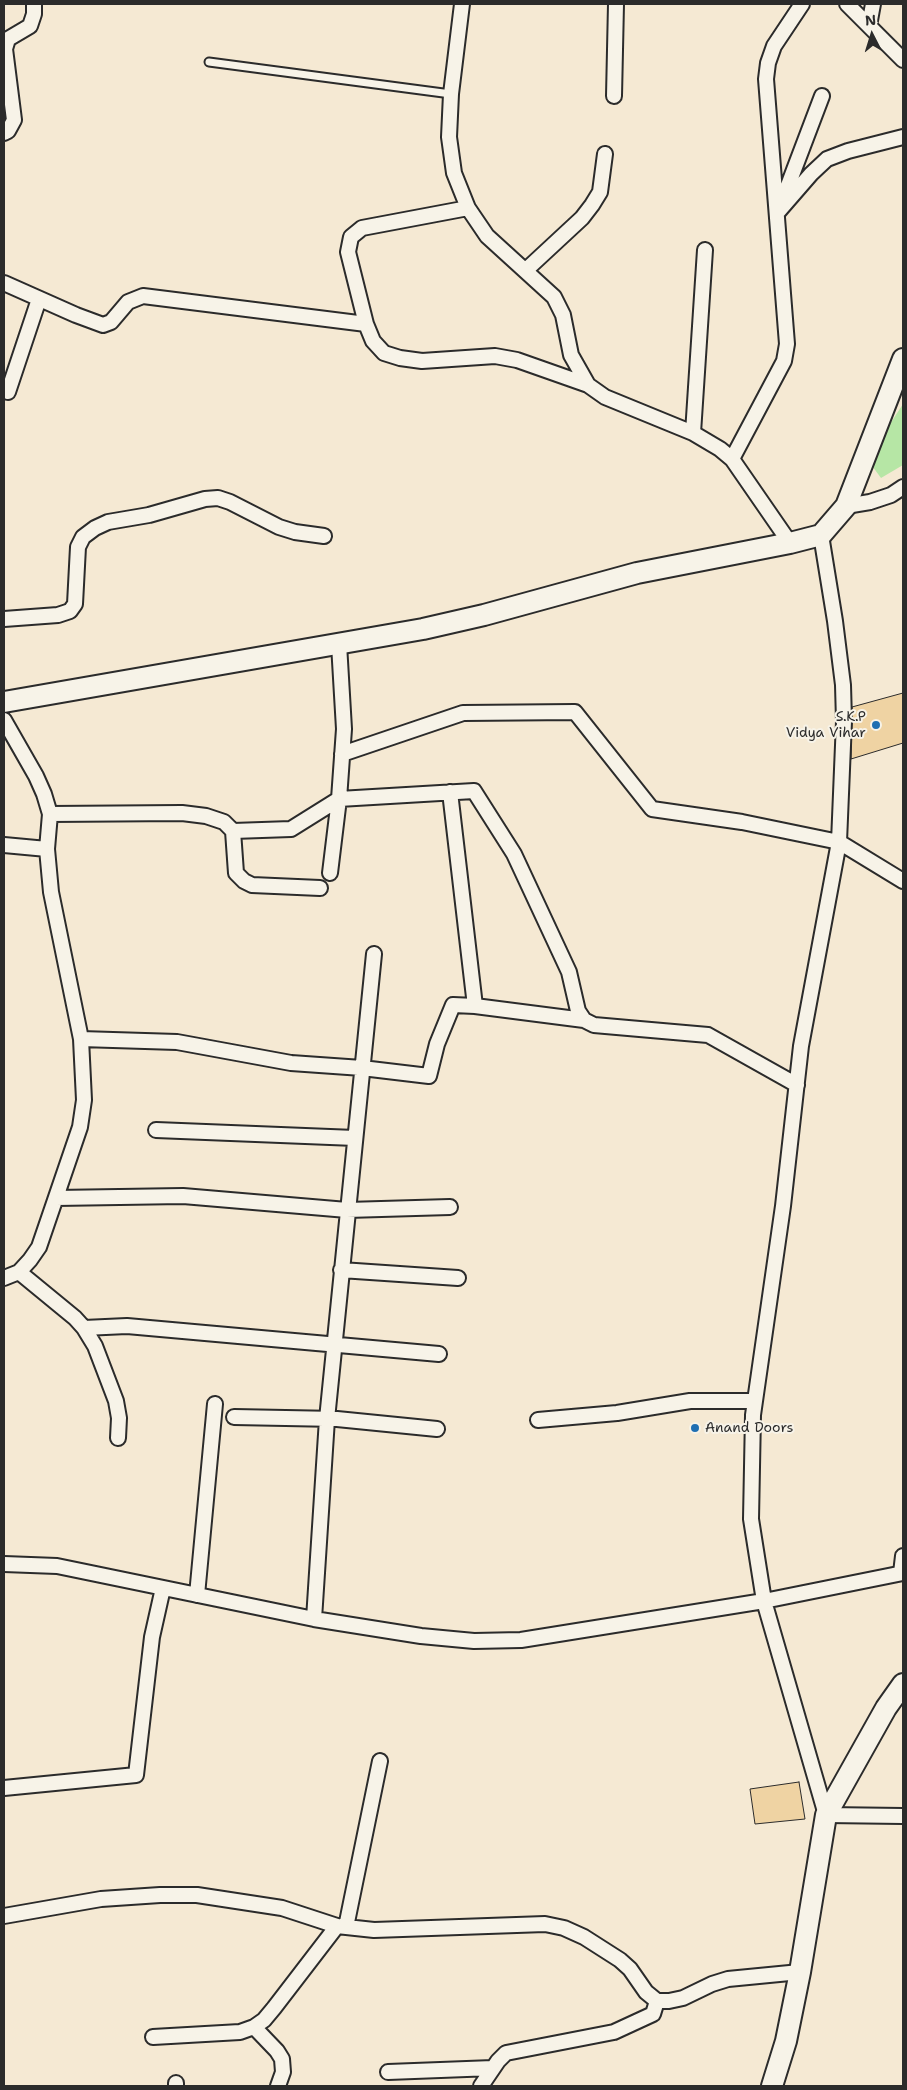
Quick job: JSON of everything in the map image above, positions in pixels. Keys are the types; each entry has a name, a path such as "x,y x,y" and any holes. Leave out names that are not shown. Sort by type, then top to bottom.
{"main road":[{"path":"4,702 423,629 484,615 637,573 790,543 821,535 846,506 903,359"},
{"path":"772,2086 786,2041 800,1972 826,1815 886,1708 903,1684"}],"street":[{"path":"4,133 8,131 14,120 5,49 8,39 30,26 34,14 34,4"},
{"path":"462,4 451,94 449,137 454,173 468,208 487,236 554,297 562,315 571,355 588,384"},
{"path":"614,96 616,4"},
{"path":"732,460 784,361 787,344 766,79 768,63 774,46 802,4"},
{"path":"847,4 903,60"},
{"path":"869,26 873,4"},
{"path":"778,212 822,96"},
{"path":"778,212 810,174 827,159 848,151 903,137"},
{"path":"526,270 582,218 592,205 600,192 604,154"},
{"path":"468,208 362,228 351,237 348,252 366,324 373,341 384,353 400,358 422,361 496,356 517,360 588,384 605,396 693,433 720,449 732,460 790,543"},
{"path":"693,433 705,250"},
{"path":"4,283 103,325 111,322 128,302 143,296 366,324"},
{"path":"8,392 39,299"},
{"path":"846,506 870,502 890,495 903,487"},
{"path":"4,619 58,615 70,611 75,604 78,547 82,537 108,522 149,515 205,499 218,498 230,502 279,527 324,536"},
{"path":"821,535 843,685 844,721 839,842 802,1046 783,1206 755,1401 752,1435 751,1518 764,1601 826,1815 903,1816"},
{"path":"330,872 339,799 344,729 339,644"},
{"path":"342,754 463,713 575,712 652,809 742,822 839,842 903,881"},
{"path":"4,720 36,776 50,814 47,849 51,892 81,1039 84,1100 80,1127 39,1247 19,1272 4,1278"},
{"path":"50,814 182,813 206,816 224,822 233,830 291,829 339,799 474,791 514,854 569,972 578,1011 584,1020"},
{"path":"450,792 476,1006"},
{"path":"233,830 236,873 244,881 252,885 320,888"},
{"path":"4,845 47,849"},
{"path":"314,1619 327,1419 374,954"},
{"path":"81,1039 177,1042 291,1063 362,1068 429,1076 437,1044 453,1005 476,1006 584,1020 594,1025 697,1032 708,1035 797,1085"},
{"path":"156,1130 354,1138"},
{"path":"56,1198 182,1196 347,1210 450,1207"},
{"path":"341,1270 458,1278"},
{"path":"19,1272 61,1306 84,1328 103,1362 116,1401 119,1418 118,1438"},
{"path":"84,1328 127,1326 439,1354"},
{"path":"538,1420 617,1413 690,1401 755,1401"},
{"path":"197,1595 215,1404"},
{"path":"234,1417 327,1419 438,1429"},
{"path":"4,1564 57,1566 314,1619 420,1636 474,1641 521,1640 764,1601 902,1573 903,1556"},
{"path":"4,1788 136,1775 152,1637 164,1588"},
{"path":"153,2037 240,2032 254,2028 264,2020 341,1927 380,1761"},
{"path":"4,1916 101,1900 160,1895 198,1895 282,1908 341,1927 374,1930 544,1924 564,1928 584,1937 620,1960 630,1969 646,1992 657,2001 683,1998 712,1984 728,1979 800,1972"},
{"path":"481,2086 506,2053 614,2032 653,2014 657,2001"},
{"path":"254,2028 277,2051 282,2059 283,2072 278,2086"},
{"path":"388,2072 493,2068"}],"lane":[{"path":"209,62 451,94"}],"green space":[{"path":"903,404 903,465 881,478 867,459"}],"building":[{"name":"S.K.P Vidya Vihar","path":"903,693 903,743 851,759 852,707"},
{"path":"799,1782 805,1819 755,1824 750,1789"}],"place":[{"name":"S.K.P Vidya Vihar","path":"876,725"},
{"name":"Anand Doors","path":"695,1428"}]}
